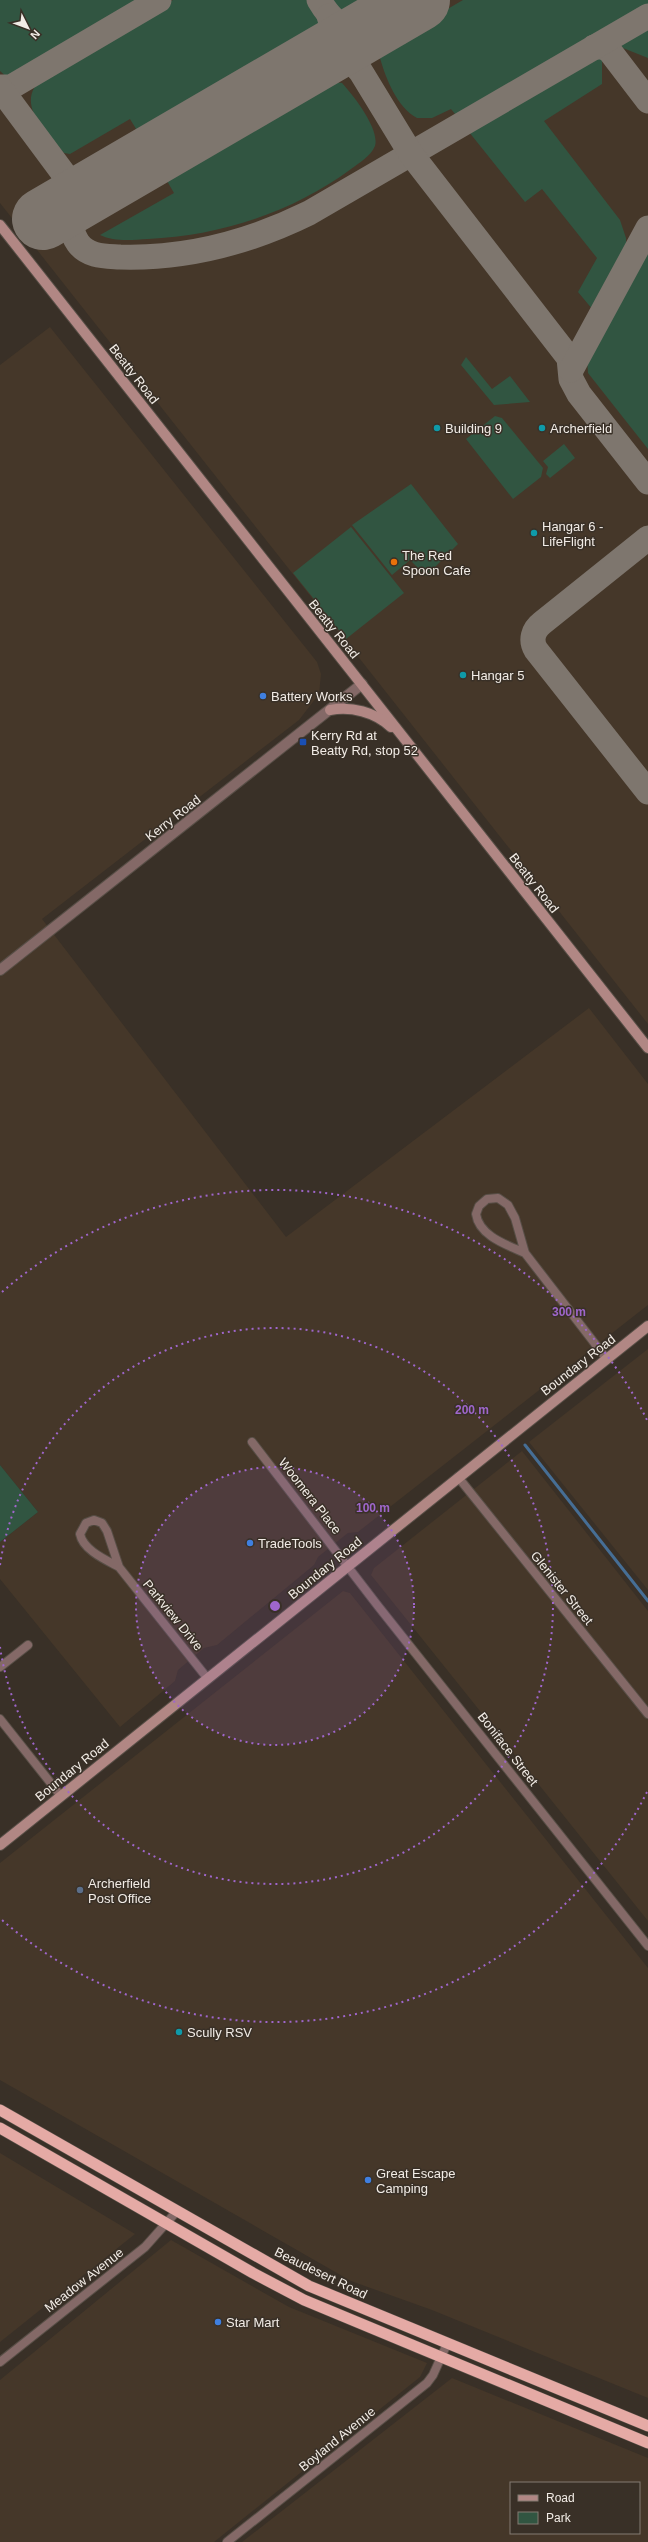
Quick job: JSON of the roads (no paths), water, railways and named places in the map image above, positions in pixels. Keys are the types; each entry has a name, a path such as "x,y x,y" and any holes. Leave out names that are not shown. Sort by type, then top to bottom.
{"highway":[{"name":"Beaudesert Road","path":"0,2110 309,2286 446,2344 648,2426"},
{"path":"0,2128 167,2224 304,2300 648,2443"}],"main road":[{"name":"Beatty Road","path":"0,225 648,1048"},
{"path":"330,710 356,709 385,721 413,750"},
{"name":"Boundary Road","path":"0,1845 606,1358 648,1326"}],"street":[{"name":"Kerry Road","path":"0,970 362,684"},
{"path":"525,1253 506,1245 481,1228 476,1214 483,1202 498,1198 508,1205 515,1218 525,1253 606,1358"},
{"name":"Woomera Place","path":"252,1442 348,1566"},
{"name":"Glenister Street","path":"458,1477 648,1714"},
{"name":"Parkview Drive","path":"119,1567 100,1556 82,1542 80,1534 86,1523 94,1520 104,1526 119,1567 208,1679"},
{"name":"Boniface Street","path":"348,1566 648,1946"},
{"path":"0,1668 28,1645"},
{"path":"0,1719 61,1796"},
{"name":"Meadow Avenue","path":"0,2362 145,2246 167,2224 177,2211"},
{"name":"Boyland Avenue","path":"227,2542 427,2383 433,2375 446,2344"}],"waterway":[{"path":"525,1445 648,1601"}],"place":[{"name":"Building 9","path":"437,428"},
{"name":"Archerfield","path":"542,428"},
{"name":"Hangar 6 - LifeFlight","path":"534,533"},
{"name":"The Red Spoon Cafe","path":"394,562"},
{"name":"Hangar 5","path":"463,675"},
{"name":"Battery Works","path":"263,696"},
{"name":"Kerry Rd at Beatty Rd, stop 52","path":"303,742"},
{"name":"TradeTools","path":"250,1543"},
{"name":"Archerfield Post Office","path":"80,1890"},
{"name":"Scully RSV","path":"179,2032"},
{"name":"Great Escape Camping","path":"368,2180"},
{"name":"Star Mart","path":"218,2322"}]}
